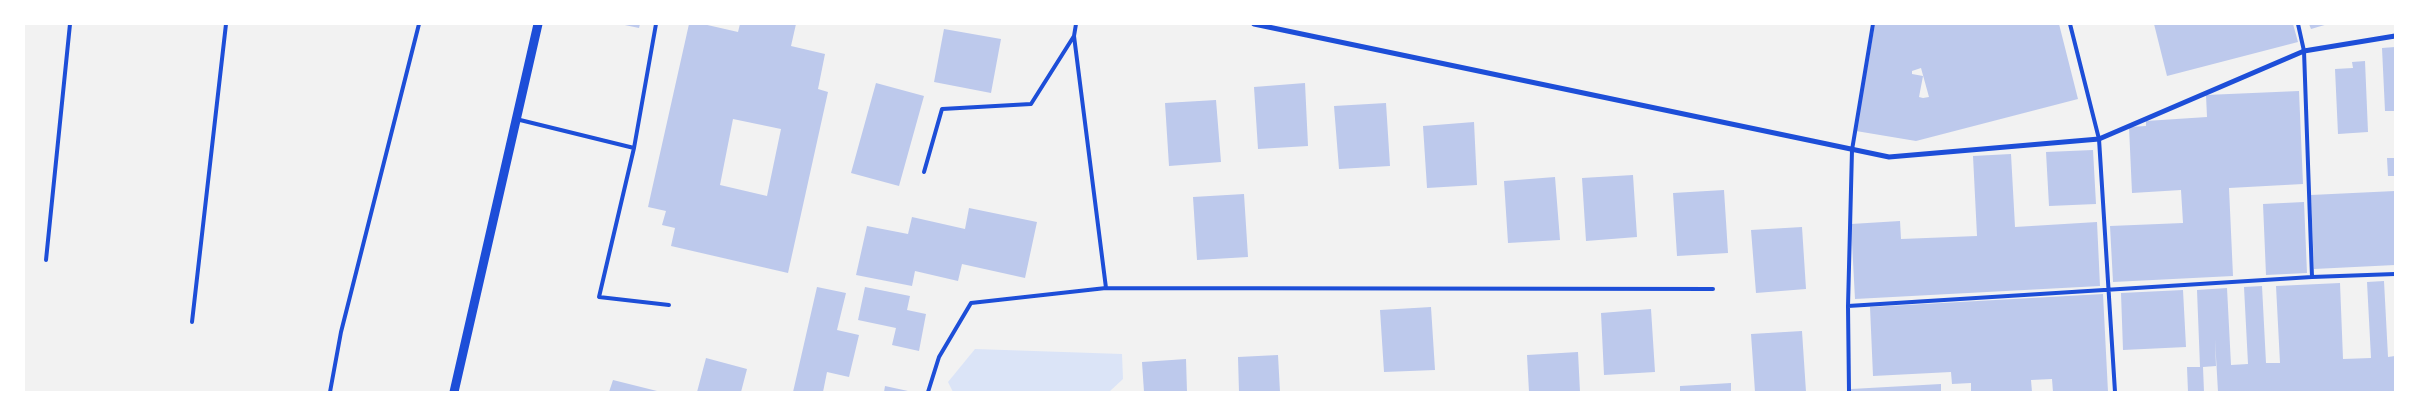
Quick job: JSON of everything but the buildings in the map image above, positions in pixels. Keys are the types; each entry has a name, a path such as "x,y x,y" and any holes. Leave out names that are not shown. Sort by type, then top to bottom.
{"street":[{"path":"454,392 538,24"},
{"path":"1254,24 1889,157 2100,139 2304,51 2395,36"}],"lane":[{"path":"46,260 70,24"},
{"path":"192,322 226,24"},
{"path":"330,392 341,332 419,24"},
{"path":"656,24 634,148 600,297 668,305"},
{"path":"1076,24 1074,36 1106,288"},
{"path":"1849,392 1848,306 1852,150 1873,24"},
{"path":"2070,24 2100,139 2107,289 2115,392"},
{"path":"2298,24 2304,51 2312,277"},
{"path":"924,172 942,109 1031,104 1074,36"},
{"path":"516,119 634,148"},
{"path":"1848,306 2312,277 2395,274"},
{"path":"928,392 939,357 970,302 1106,288 1713,290"}],"shaded area":[{"path":"975,349 1122,354 1123,379 1109,392 953,392 948,382"}]}
